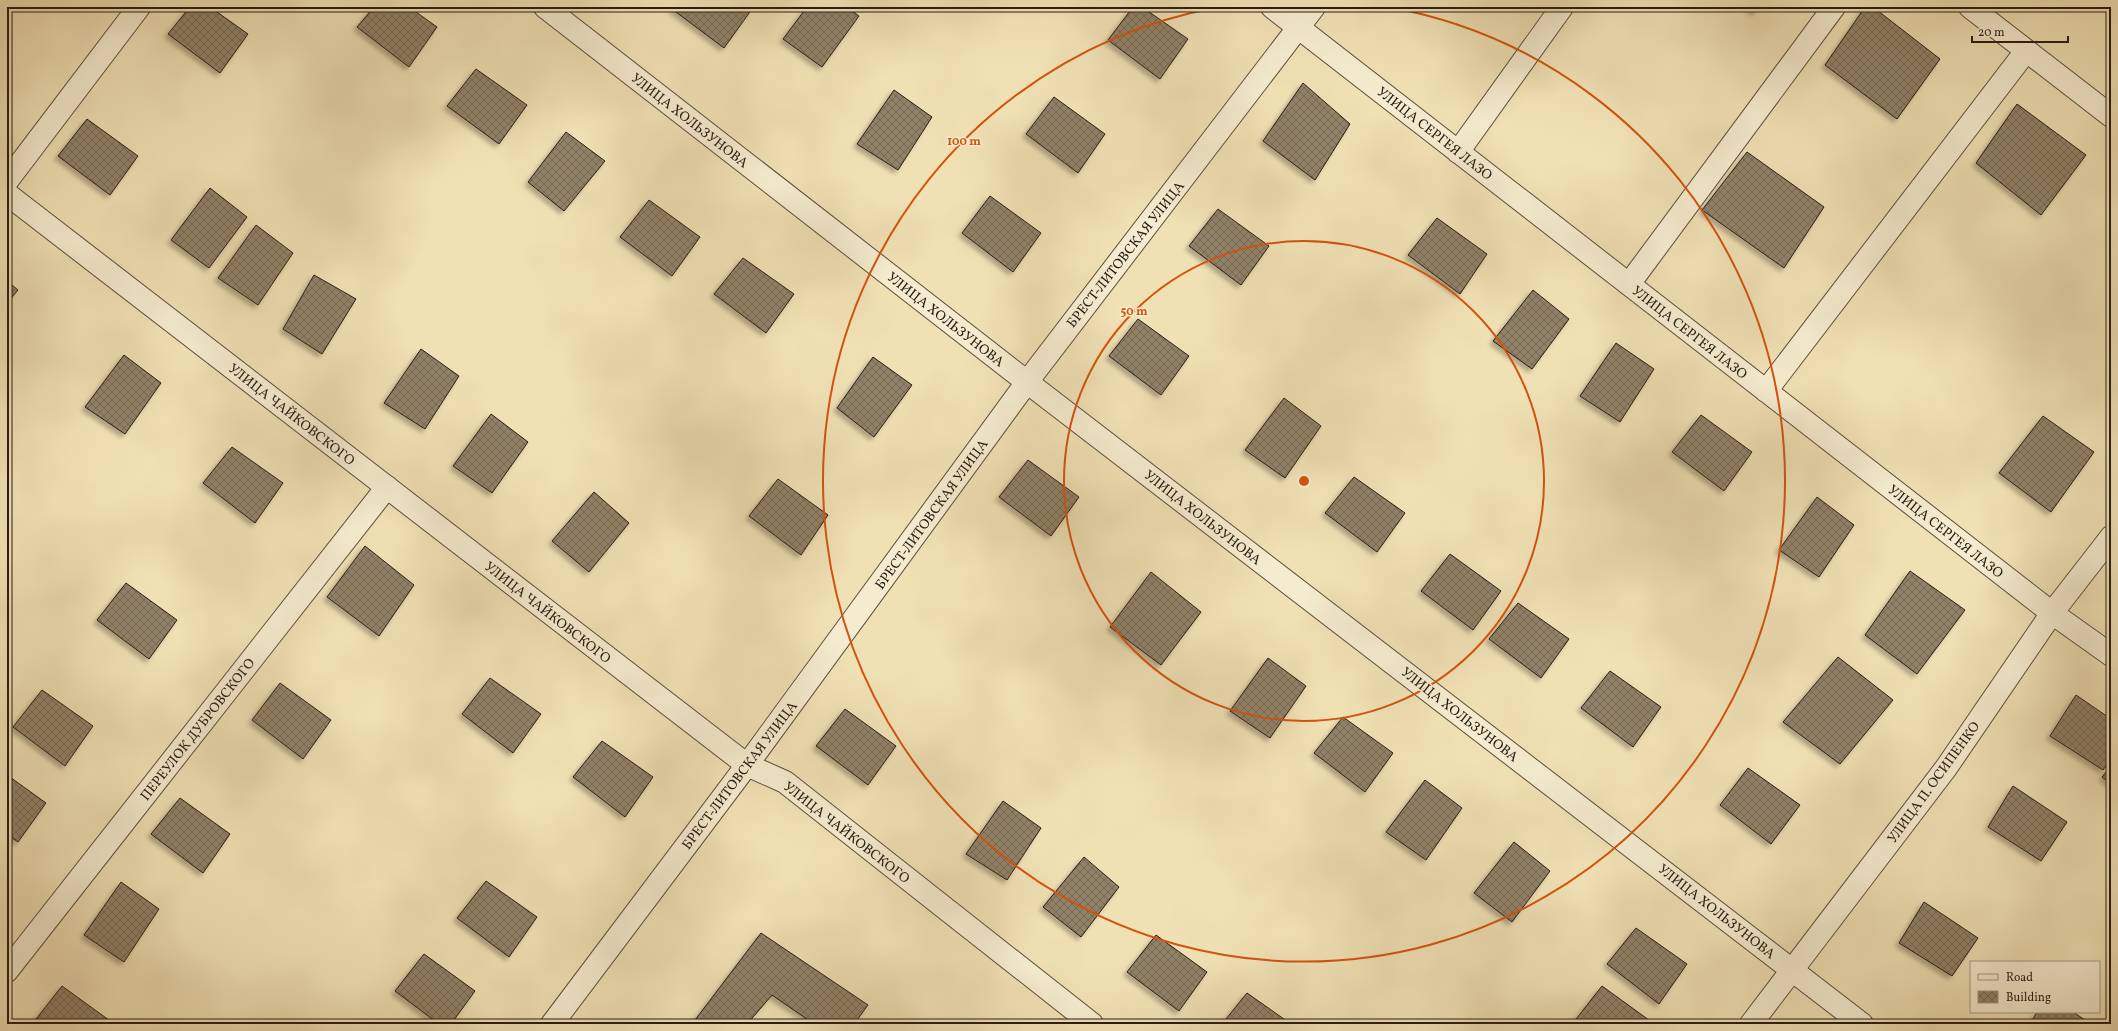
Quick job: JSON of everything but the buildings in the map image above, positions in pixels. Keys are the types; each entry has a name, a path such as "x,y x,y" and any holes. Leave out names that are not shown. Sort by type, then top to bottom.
{"street":[{"path":"7,181 139,7"},
{"name":"УЛИЦА ХОЛЬЗУНОВА","path":"545,7 1027,382 1862,1024"},
{"name":"УЛИЦА СЕРГЕЯ ЛАЗО","path":"1272,7 2052,613 2111,655"},
{"name":"БРЕСТ-ЛИТОВСКАЯ УЛИЦА","path":"552,1024 747,765 1027,382 1314,7"},
{"path":"1458,152 1562,7"},
{"path":"1629,284 1834,7"},
{"path":"1970,7 2111,116"},
{"path":"1766,391 2026,51"},
{"name":"УЛИЦА ЧАЙКОВСКОГО","path":"7,194 747,765 785,782 1092,1024"},
{"name":"ПЕРЕУЛОК ДУБРОВСКОГО","path":"7,971 387,487"},
{"name":"УЛИЦА П. ОСИПЕНКО","path":"1751,1024 1946,768 2052,613 2111,537"}]}
